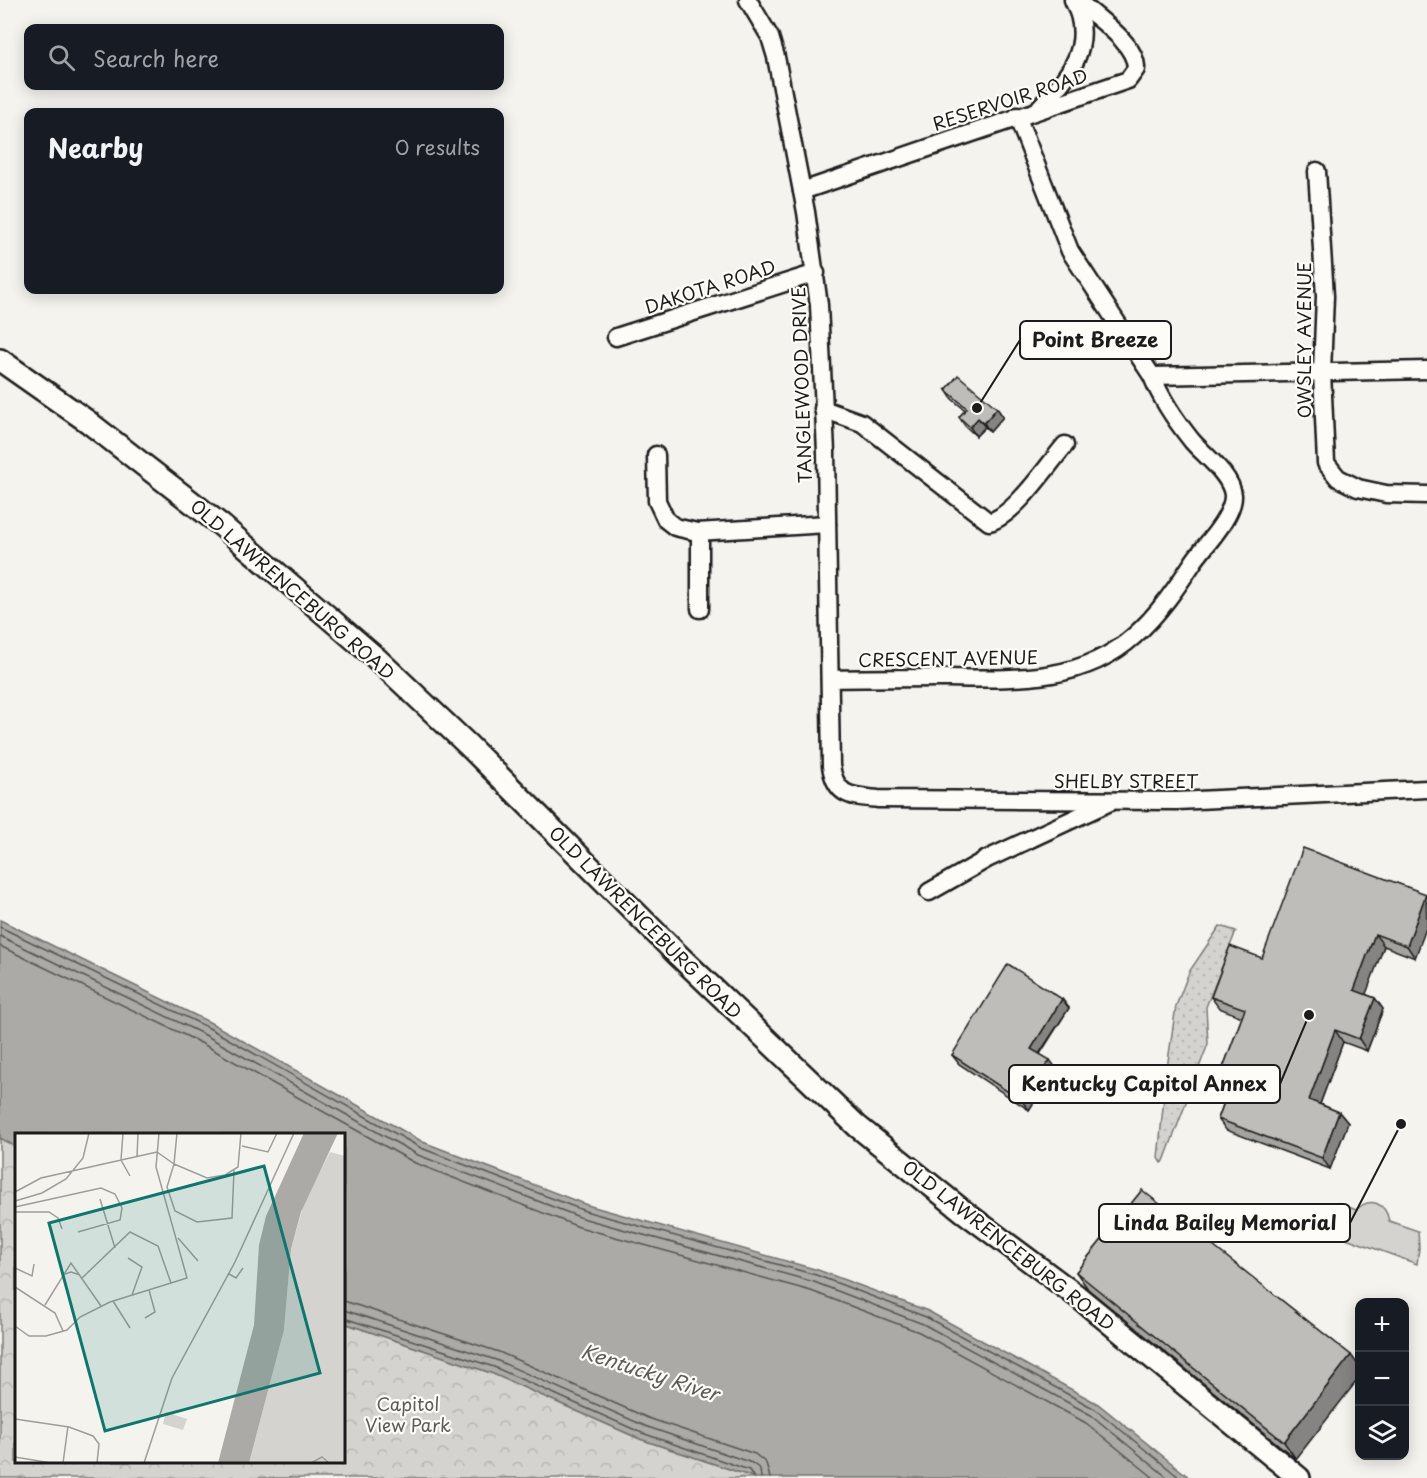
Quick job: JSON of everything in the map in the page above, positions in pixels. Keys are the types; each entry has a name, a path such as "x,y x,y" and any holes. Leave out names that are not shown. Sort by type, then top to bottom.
{"main road":[{"name":"OLD LAWRENCEBURG ROAD","path":"0,360 87,421 206,512 376,658 468,745 676,954 857,1126 963,1211 1077,1296 1299,1478"}],"street":[{"name":"TANGLEWOOD DRIVE","path":"748,0 760,18 776,57 816,273 827,524 833,779"},
{"name":"RESERVOIR ROAD","path":"802,191 1017,116 1119,84 1133,75 1136,62 1129,48 1075,0"},
{"path":"1038,109 1065,81 1077,58 1081,35 1080,16 1075,0"},
{"path":"1017,116 1070,251 1152,376 1427,370"},
{"name":"OWSLEY AVENUE","path":"1317,171 1325,296 1322,372 1323,437 1326,463 1338,478 1347,484 1386,494 1427,495"},
{"name":"DAKOTA ROAD","path":"616,337 816,273"},
{"name":"CRESCENT AVENUE","path":"830,679 1042,677 1093,662 1135,636 1164,603 1221,524 1233,497 1227,480 1192,441 1158,393 1152,376"},
{"path":"823,409 862,423 988,522 998,519 1012,507 1065,446"},
{"path":"656,455 657,501 660,511 675,527 700,532 827,524"},
{"path":"700,532 700,609"},
{"name":"SHELBY STREET","path":"833,779 838,788 850,796 878,799 1177,801 1427,789"},
{"path":"929,892 987,859 1114,801"}],"green space":[{"path":"1220,926 1236,931 1206,1007 1208,1044 1190,1091 1165,1082 1176,1006 1189,972"},
{"path":"1165,1087 1189,1095 1164,1161 1161,1163 1158,1158"},
{"name":"Capitol View Park","path":"0,1138 15,1146 15,1463 345,1463 345,1323 491,1373 640,1439 756,1478 0,1478"},
{"path":"1339,1203 1356,1210 1367,1203 1377,1204 1385,1210 1389,1221 1418,1231 1417,1264 1324,1230 1329,1215"}],"water":[{"name":"Kentucky River","path":"0,920 211,1023 423,1142 587,1205 818,1270 928,1311 1098,1404 1190,1478 756,1478 640,1439 491,1373 345,1323 345,1133 15,1133 15,1146 0,1138"}],"building":[{"path":"958,375 997,408 984,423 978,418 970,427 959,417 967,408 946,390"},
{"path":"1303,848 1426,894 1407,946 1375,934 1354,990 1375,998 1359,1039 1335,1030 1309,1100 1339,1112 1322,1158 1218,1119 1226,1097 1214,1092 1245,1009 1211,997 1230,946 1262,958"},
{"path":"1008,964 1062,999 1031,1049 1050,1060 1022,1101 952,1055"},
{"path":"1142,1190 1351,1355 1284,1442 1076,1272"}],"place":[{"name":"Point Breeze","path":"977,408"},
{"name":"Kentucky Capitol Annex","path":"1309,1015"},
{"name":"Linda Bailey Memorial","path":"1401,1124"}]}
